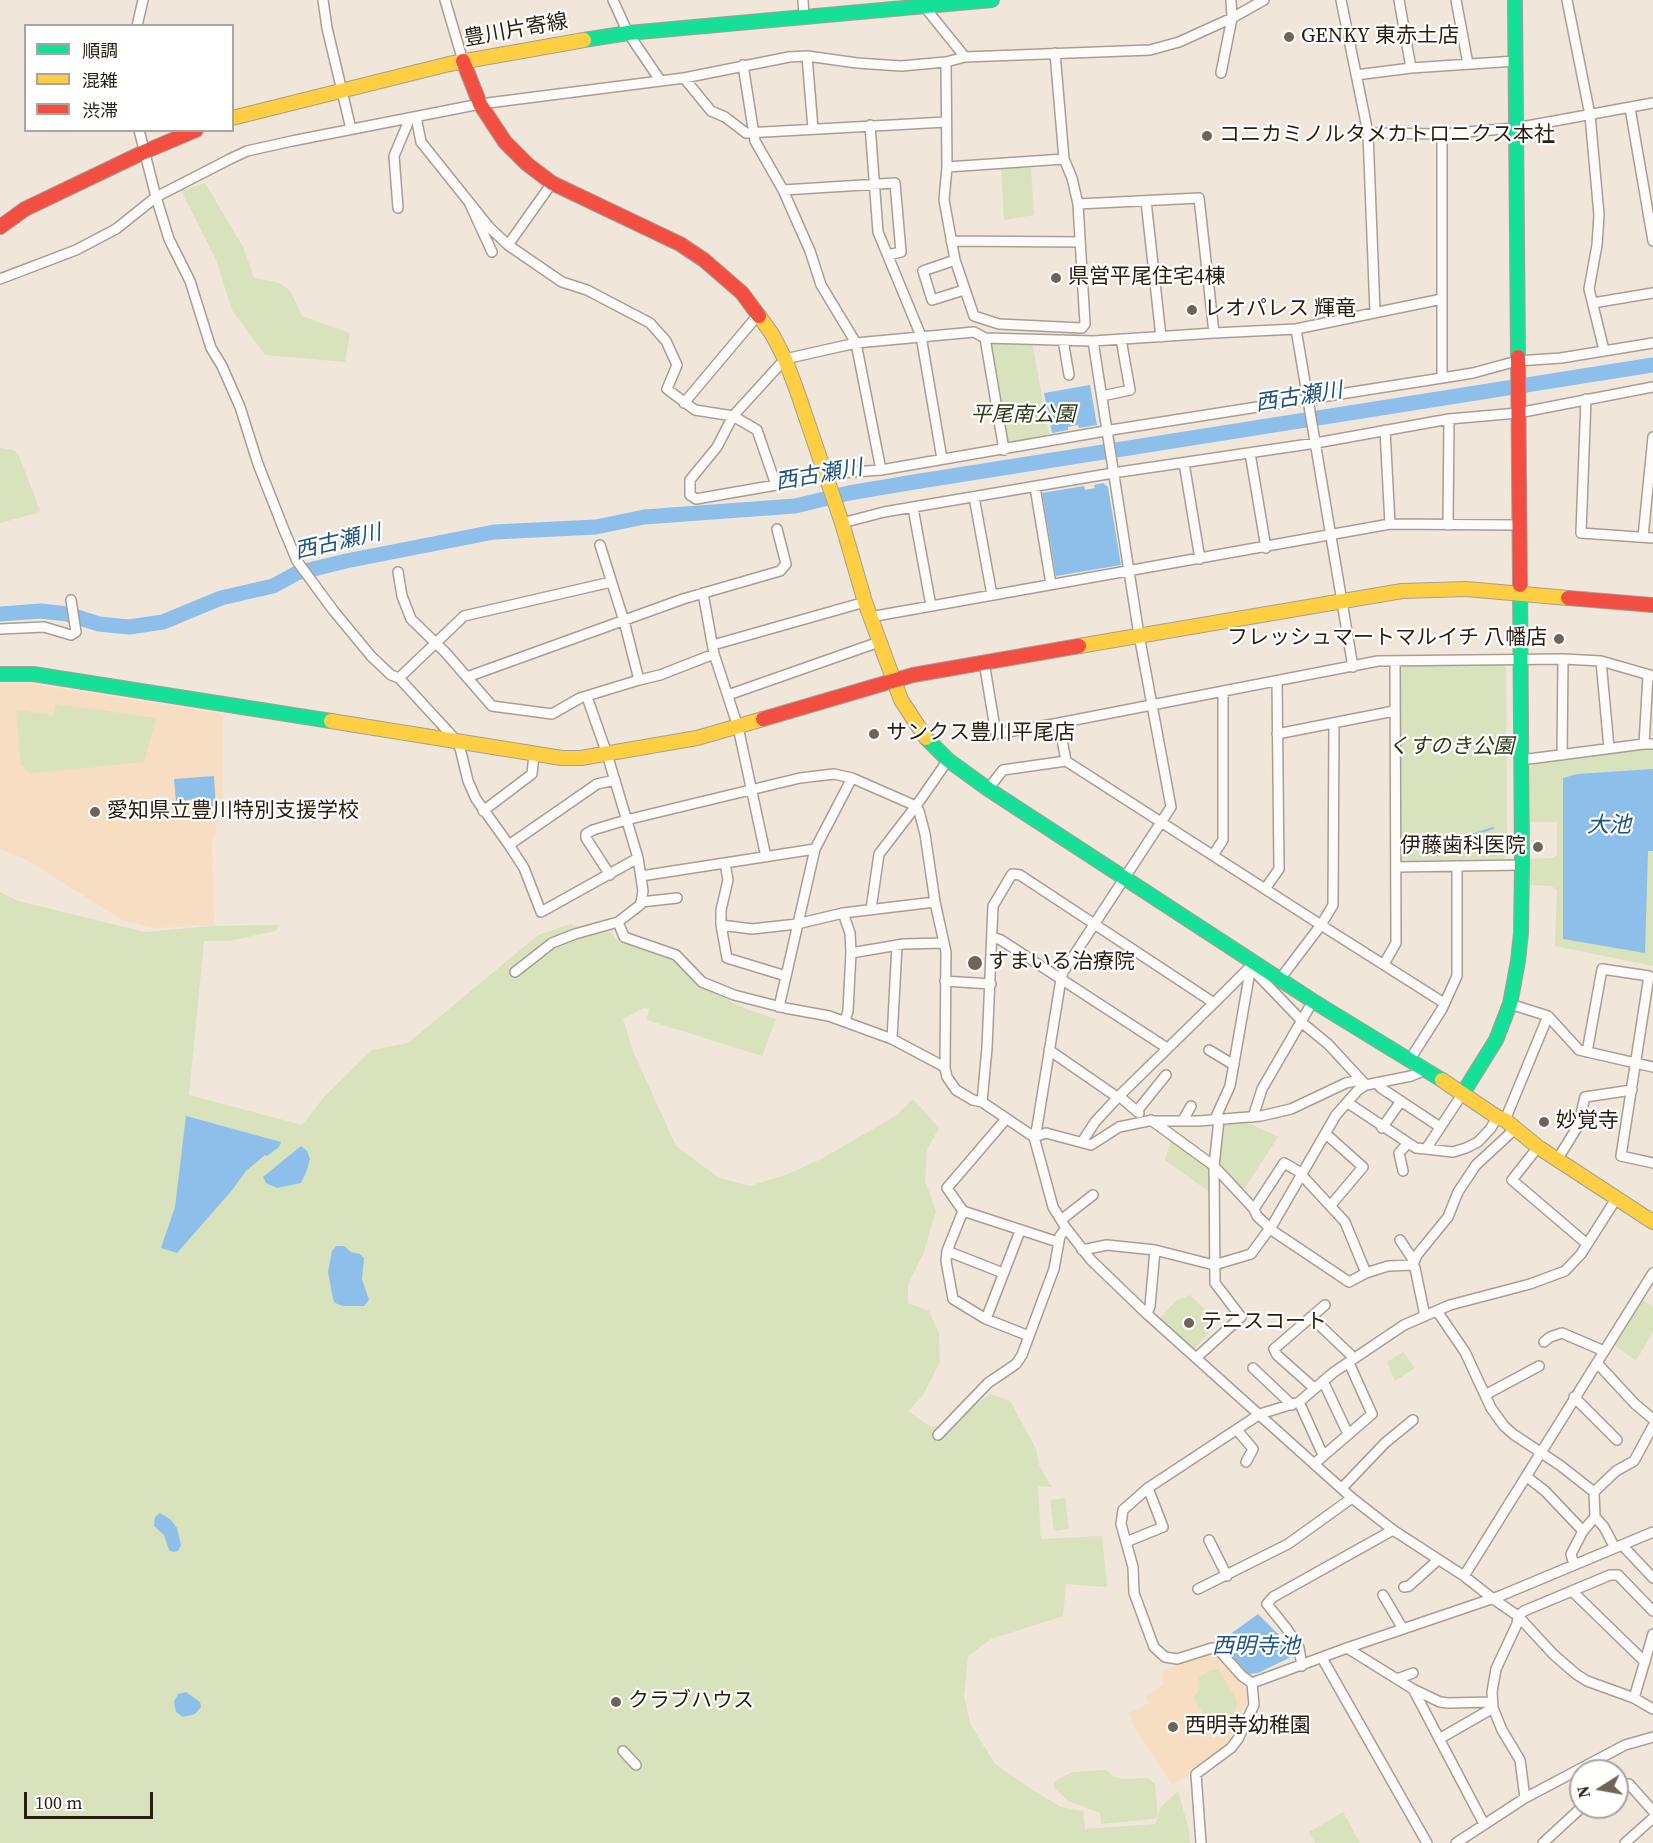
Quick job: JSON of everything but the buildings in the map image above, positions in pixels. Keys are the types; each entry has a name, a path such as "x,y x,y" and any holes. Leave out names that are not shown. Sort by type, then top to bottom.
{"street":[{"path":"137,24 142,0"},
{"path":"323,0 327,28 351,129"},
{"path":"446,0 464,61 480,104 505,142 527,164 552,183 680,244 704,260 734,286 772,334 785,359 827,479 865,602 893,680 901,700 925,737 948,760 988,789 1124,877 1251,964 1280,979 1463,1093 1506,1121 1538,1148 1653,1222"},
{"path":"613,0 628,33 660,80"},
{"path":"803,0 804,18"},
{"name":"豊川片寄線","path":"234,118 464,61 536,46 628,33 804,18 921,3 992,0"},
{"path":"1221,73 1232,18 1231,0"},
{"path":"0,279 76,250 116,229 156,197 247,151 480,104 684,78 789,57 901,66 946,62 965,57 1150,50 1179,42 1232,18 1264,0"},
{"path":"1341,0 1368,133 1375,312"},
{"path":"1399,0 1411,68"},
{"path":"1456,0 1468,64"},
{"path":"1426,1149 1496,1040 1510,1004 1521,933 1515,0"},
{"path":"1568,0 1590,115 1599,215 1597,245 1589,289 1604,350"},
{"path":"921,3 965,57"},
{"path":"946,62 947,167 944,200 955,260 974,316 999,324 1082,328 1085,324 1078,204 1072,178 1064,159 1055,54"},
{"path":"807,57 813,129"},
{"path":"1356,75 1411,68 1515,61"},
{"path":"743,65 754,141 783,190 810,251 821,285 856,343 881,470"},
{"path":"684,78 711,111 725,117 746,133 946,122"},
{"path":"1368,133 1442,134 1516,128 1653,103"},
{"path":"1630,108 1653,241"},
{"path":"413,117 422,142 489,227 506,243 562,282 587,290 650,323 666,342 677,365 667,389 684,403 695,410 733,416 757,430 776,485"},
{"path":"398,208 394,156 413,117"},
{"path":"870,125 878,232 921,336 942,459"},
{"path":"139,132 169,239 190,281 211,348 222,366 240,407 258,464 297,561 351,635 391,675 399,678 456,740 468,781 483,811 498,828 524,868 541,912 638,858"},
{"path":"0,227 25,209 191,132"},
{"path":"1442,134 1442,378"},
{"path":"947,167 1064,159"},
{"path":"469,202 489,254 506,243 552,183"},
{"path":"783,190 895,183 901,252 888,255"},
{"path":"1078,204 1198,198 1214,333"},
{"path":"1146,201 1161,337"},
{"path":"951,241 1079,242"},
{"path":"955,260 923,271 932,300 964,290"},
{"path":"1593,303 1653,293"},
{"path":"1442,299 1296,329 1093,341 985,338 974,332 856,343 785,359 733,416 717,447 690,480 690,495 696,499 1107,435 1309,403 1473,373 1517,361 1561,358 1653,343"},
{"path":"684,403 758,315"},
{"path":"1296,329 1353,667"},
{"path":"985,338 1004,450"},
{"path":"1102,396 1130,390 1121,339"},
{"path":"1063,340 1069,375"},
{"path":"1093,341 1139,635 1171,807 1124,877 1061,979 1034,1137 1053,1207 1082,1250 1147,1314 1352,1498 1393,1530 1464,1576 1518,1616 1553,1654 1576,1674 1587,1681 1634,1698 1653,1709"},
{"path":"840,517 913,508 1035,487 1112,468 1184,463 1250,453 1315,438 1385,430 1449,418 1518,413 1653,387"},
{"path":"1586,399 1581,533 1648,538 1653,437"},
{"path":"1448,525 1449,418"},
{"path":"1385,430 1390,524"},
{"path":"1250,453 1266,548"},
{"path":"1184,463 1200,559"},
{"path":"1035,487 1052,584"},
{"path":"974,497 992,595"},
{"path":"913,508 931,606"},
{"path":"870,617 1390,524 1518,525"},
{"path":"467,677 703,593 780,571 786,564 777,529"},
{"path":"600,545 624,621 639,680"},
{"path":"398,572 405,607 411,618 492,706 552,714 580,698 660,675 714,650 865,602"},
{"path":"399,678 464,616 611,582"},
{"path":"0,674 33,674 562,758 607,754 697,738 893,680 1342,599 1433,588 1653,605"},
{"path":"703,593 714,650 738,727 766,857"},
{"path":"0,629 44,627 71,635 76,632 71,600"},
{"path":"728,695 879,642"},
{"path":"984,662 996,734 1378,661 1563,659 1601,661 1651,676 1649,744 1521,760"},
{"path":"1562,755 1563,659"},
{"path":"1384,964 1396,943 1395,661"},
{"path":"1601,661 1609,748"},
{"path":"1265,889 1279,869 1277,681"},
{"path":"1213,855 1223,840 1223,692"},
{"path":"515,972 552,943 618,922 640,906 644,891 638,858 607,754 587,697"},
{"path":"1277,734 1394,711"},
{"path":"1059,723 1066,762"},
{"path":"1280,979 1321,925 1333,905 1334,723"},
{"path":"483,811 532,774 534,754"},
{"path":"871,909 879,854 948,760"},
{"path":"988,789 1003,770 1066,762 1444,1003"},
{"path":"610,875 589,844 586,834 609,824 751,789 820,774 834,774 852,778 916,806 929,856 935,902 946,952 945,1068 947,1077 957,1090 982,1102 1034,1137"},
{"path":"779,1007 815,849 852,778"},
{"path":"509,844 597,784 615,780"},
{"path":"641,876 815,849"},
{"path":"725,863 728,880 721,910 721,925 727,958 786,976"},
{"path":"1396,867 1522,865"},
{"path":"1409,1061 1444,1003 1457,976 1457,866"},
{"path":"982,1102 991,984 993,906 1012,873 1020,875 1214,1003"},
{"path":"641,902 677,898"},
{"path":"721,925 752,929 797,924 843,913 935,902"},
{"path":"843,913 850,933 851,953 848,1011 845,1021"},
{"path":"618,922 624,937 676,955 702,982 734,995 845,1021 892,1039 945,1068"},
{"path":"992,937 1001,940 1167,1048"},
{"path":"851,953 897,945 944,943"},
{"path":"892,1039 897,945"},
{"path":"1082,1142 1095,1122 1118,1097 1251,964"},
{"path":"1251,964 1302,1022 1328,1044 1363,1083"},
{"path":"1196,1359 1241,1317 1215,1283 1214,1166 1217,1119 1230,1086 1251,964"},
{"path":"1587,1052 1602,969 1649,976 1621,1156 1653,1163"},
{"path":"945,981 991,984"},
{"path":"1253,1117 1262,1089 1313,1001"},
{"path":"1510,1004 1548,1016 1579,1050 1653,1067"},
{"path":"1049,1050 1214,1166 1270,1228 1348,1282 1388,1266 1413,1263 1448,1216 1458,1192 1506,1121 1548,1016"},
{"path":"1209,1050 1234,1065"},
{"path":"1034,1137 1046,1133 1091,1145 1119,1127 1150,1120 1253,1117 1291,1109 1346,1083 1377,1083 1411,1076 1426,1070"},
{"path":"1137,1111 1166,1075"},
{"path":"1082,1250 1107,1245 1155,1250 1214,1265 1251,1254 1270,1228 1336,1115 1363,1083"},
{"path":"1377,1083 1440,1127"},
{"path":"1557,1160 1578,1126 1585,1097 1632,1090"},
{"path":"1382,1128 1401,1101"},
{"path":"1348,1103 1382,1128 1416,1148 1453,1152 1478,1142 1491,1128 1506,1121"},
{"path":"1183,1120 1191,1106"},
{"path":"1006,1119 947,1188 963,1211 1058,1242"},
{"path":"1326,1134 1363,1167 1330,1205"},
{"path":"1403,1171 1399,1153 1408,1143"},
{"path":"1538,1148 1512,1180 1587,1244"},
{"path":"1254,1209 1284,1163 1302,1175 1348,1226 1366,1273"},
{"path":"939,1435 988,1383 1016,1364 1022,1355 1054,1269 1058,1242 1064,1224 1093,1195"},
{"path":"1201,1843 1196,1774 1231,1748 1238,1739 1254,1705 1252,1683 1242,1676 1218,1648 1177,1659 1165,1657 1157,1651 1151,1642 1137,1601 1133,1567 1121,1524 1121,1514 1148,1488 1260,1414 1296,1403 1352,1360 1404,1325 1450,1305 1530,1284 1565,1271 1581,1254 1616,1199"},
{"path":"963,1211 947,1251 946,1261 953,1299 986,1319 1029,1336"},
{"path":"986,1319 1020,1231"},
{"path":"1400,1240 1415,1268 1425,1316"},
{"path":"1147,1314 1150,1306 1155,1250"},
{"path":"947,1251 1003,1273"},
{"path":"1464,1576 1653,1273"},
{"path":"1314,1388 1274,1349 1325,1305"},
{"path":"1437,1311 1465,1352 1491,1408 1504,1426 1594,1492 1595,1517 1619,1547 1653,1578"},
{"path":"1311,1317 1352,1360 1372,1414 1314,1464"},
{"path":"1544,1342 1562,1333 1604,1351"},
{"path":"1597,1363 1635,1404 1653,1419"},
{"path":"1485,1395 1539,1366"},
{"path":"1253,1368 1296,1403 1323,1455"},
{"path":"1323,1381 1348,1434"},
{"path":"1574,1397 1617,1440"},
{"path":"1342,1488 1385,1443 1413,1420"},
{"path":"1594,1492 1616,1472 1634,1461 1653,1426"},
{"path":"1237,1430 1253,1449 1246,1462"},
{"path":"1527,1477 1545,1491 1583,1531"},
{"path":"1126,1542 1163,1527 1148,1488"},
{"path":"1198,1589 1288,1544 1352,1498"},
{"path":"1574,1565 1571,1554 1583,1531 1595,1517"},
{"path":"1302,1666 1299,1648 1267,1604 1273,1597 1393,1530"},
{"path":"1252,1683 1492,1598 1653,1532"},
{"path":"1209,1540 1227,1576"},
{"path":"1404,1587 1409,1586 1438,1560"},
{"path":"1525,1798 1520,1760 1502,1730 1492,1705 1496,1669 1518,1616 1524,1611 1610,1575 1618,1575 1653,1611"},
{"path":"1572,1591 1645,1662"},
{"path":"1383,1596 1403,1629"},
{"path":"1634,1698 1653,1634"},
{"path":"1347,1648 1413,1689 1440,1702 1492,1705"},
{"path":"1322,1658 1427,1843"},
{"path":"1396,1679 1413,1673"},
{"path":"1413,1689 1484,1824"},
{"path":"1438,1739 1492,1705"},
{"path":"1456,1843 1525,1798 1625,1745 1653,1737"},
{"path":"623,1752 636,1765"},
{"path":"1629,1784 1653,1811"},
{"path":"1625,1843 1653,1818"},
{"path":"1543,1843 1569,1819"}],"shaded area":[{"path":"0,684 32,684 223,714 223,796 212,846 214,925 155,928 124,921 27,860 0,849"},
{"path":"1217,1652 1247,1691 1247,1702 1229,1740 1217,1754 1190,1770 1189,1775 1172,1784 1135,1729 1129,1713 1149,1703 1146,1696 1163,1685 1162,1671 1205,1654"}],"green space":[{"path":"1001,168 1031,168 1034,215 1004,220"},
{"path":"205,183 243,247 254,278 280,283 290,291 302,316 350,333 345,362 265,355 232,310 215,257 181,191"},
{"name":"平尾南公園","path":"988,340 1032,342 1050,439 1006,447"},
{"path":"0,448 14,450 18,454 40,510 37,513 0,523"},
{"name":"くすのき公園","path":"1399,663 1502,664 1506,668 1507,856 1503,859 1398,861"},
{"path":"56,704 156,718 144,762 30,773 21,765 16,710 54,715"},
{"name":"大池","path":"1643,748 1653,749 1653,966 1555,946 1557,890 1551,886 1530,885 1530,859 1553,858 1557,855 1557,822 1530,822 1530,769 1534,764"},
{"path":"0,892 18,901 145,932 212,926 281,925 275,931 229,941 204,941 189,1095 302,1125 325,1096 372,1050 408,1043 538,935 571,924 594,934 611,932 618,942 672,957 694,983 746,1009 776,1019 762,1056 647,1020 649,1009 644,1008 623,1019 633,1051 676,1146 719,1178 750,1186 788,1174 823,1158 897,1115 913,1099 939,1128 927,1150 925,1181 936,1211 924,1252 908,1285 908,1303 929,1311 939,1333 940,1362 923,1395 908,1411 931,1427 948,1424 990,1394 1010,1401 1036,1449 1039,1465 1052,1487 1038,1486 1041,1539 1102,1536 1107,1587 1066,1584 1063,1616 991,1639 968,1656 964,1697 971,1725 995,1764 1061,1807 1083,1811 1085,1829 1155,1824 1158,1817 1101,1824 1100,1813 1068,1801 1055,1789 1054,1783 1058,1779 1073,1772 1106,1770 1115,1777 1124,1779 1147,1778 1155,1784 1158,1816 1160,1808 1178,1791 1189,1830 1190,1843 0,1843"},
{"path":"1244,1121 1278,1137 1241,1194 1217,1167 1221,1123"},
{"path":"1172,1138 1213,1169 1212,1194 1165,1160"},
{"name":"テニスコート","path":"1190,1295 1213,1317 1214,1327 1193,1350 1159,1319 1176,1301"},
{"path":"1641,1299 1653,1306 1653,1331 1636,1361 1613,1344"},
{"path":"1403,1352 1415,1368 1395,1381 1387,1362"},
{"path":"1065,1498 1069,1529 1054,1531 1050,1500"},
{"path":"1218,1669 1236,1698 1237,1705 1229,1725 1214,1733 1194,1697 1200,1688 1199,1677"},
{"path":"1343,1812 1360,1843 1315,1843 1309,1832"}],"water":[{"path":"1090,385 1097,425 1079,428 1078,425 1068,427 1068,430 1052,433 1044,393"},
{"path":"1103,483 1108,487 1121,565 1056,576 1042,493 1084,486 1085,490"},
{"name":"大池","path":"1653,769 1653,851 1648,851 1645,953 1563,939 1563,778 1577,774"},
{"path":"214,776 216,808 201,810 200,799 176,801 174,779"},
{"path":"186,1116 281,1142 279,1147 246,1171 177,1253 161,1248 175,1207"},
{"path":"301,1146 307,1151 310,1159 301,1183 277,1188 266,1183 263,1177"},
{"path":"336,1246 344,1246 364,1258 362,1279 369,1300 364,1306 343,1306 335,1303 333,1299 328,1272 332,1251"},
{"path":"160,1513 171,1520 177,1528 181,1545 178,1551 169,1550 164,1535 154,1526 155,1517"},
{"name":"西明寺池","path":"1258,1614 1280,1636 1293,1654 1258,1673 1248,1674 1225,1648 1225,1644 1229,1635"},
{"path":"186,1692 200,1702 201,1707 195,1714 183,1717 176,1712 174,1702 178,1694"}],"waterway":[{"name":"西古瀬川","path":"0,614 41,611 67,614 99,624 129,627 163,622 221,598 273,586 297,573 494,532 596,527 644,517 795,506 849,493 914,482 1653,365"},
{"path":"1453,844 1493,828"}],"traffic: fast":[{"path":"584,40 628,33 992,0"},
{"path":"1515,0 1518,357"},
{"path":"1463,1093 1496,1040 1510,1004 1518,961 1521,933 1522,865 1520,585"},
{"path":"0,674 33,674 331,721"},
{"path":"926,738 948,760 988,789 1313,1001 1442,1080"}],"traffic: slow":[{"path":"234,118 449,64 584,40"},
{"path":"759,316 772,334 785,359 797,391 842,523 865,602 901,700 926,738"},
{"path":"1079,646 1402,591 1466,589 1568,598"},
{"path":"331,721 562,758 581,758 697,738 763,719"},
{"path":"1442,1080 1505,1120 1538,1147 1653,1222"}],"traffic: jam":[{"path":"463,61 480,104 505,142 527,164 552,183 680,244 704,260 742,293 759,316"},
{"path":"0,227 25,209 191,132"},
{"path":"1518,357 1520,585"},
{"path":"1568,598 1653,605"},
{"path":"763,719 913,675 1079,646"}],"place":[{"name":"GENKY 東赤土店","path":"1289,37"},
{"name":"コニカミノルタメカトロニクス本社","path":"1207,136"},
{"name":"県営平尾住宅4棟","path":"1056,278"},
{"name":"レオパレス 輝竜","path":"1192,310"},
{"name":"フレッシュマートマルイチ 八幡店","path":"1559,639"},
{"name":"サンクス豊川平尾店","path":"874,734"},
{"name":"愛知県立豊川特別支援学校","path":"95,812"},
{"name":"伊藤歯科医院","path":"1538,847"},
{"name":"すまいる治療院","path":"975,963"},
{"name":"妙覚寺","path":"1544,1122"},
{"name":"テニスコート","path":"1189,1323"},
{"name":"クラブハウス","path":"616,1702"},
{"name":"西明寺幼稚園","path":"1173,1727"}]}
